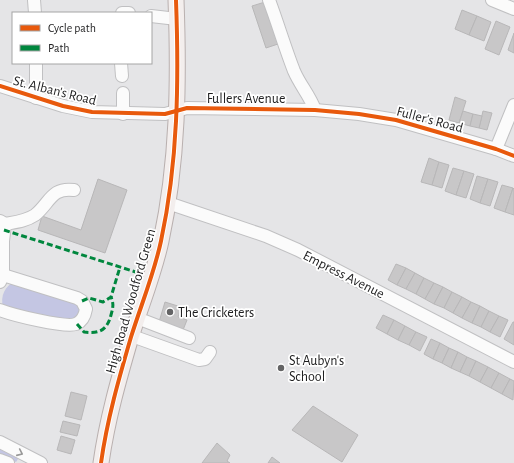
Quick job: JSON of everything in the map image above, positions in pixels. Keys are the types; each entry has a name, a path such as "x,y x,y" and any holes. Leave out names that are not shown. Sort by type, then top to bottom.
{"main road":[{"name":"High Road Woodford Green","path":"101,463 105,434 137,318 157,256 168,203 173,161 178,87 176,0"}],"street":[{"path":"34,0 35,12"},
{"path":"268,0 294,72 313,103 315,110"},
{"path":"492,0 514,9"},
{"path":"152,16 177,19"},
{"path":"36,64 36,98"},
{"path":"121,64 122,76"},
{"name":"St. Alban's Road","path":"0,86 63,106 92,112 165,114 177,111"},
{"path":"123,93 123,114"},
{"path":"496,149 514,105"},
{"name":"Fullers Avenue","path":"177,111 187,108 315,110"},
{"name":"Fuller's Road","path":"315,110 359,114 396,120 496,149 514,156"},
{"path":"0,310 65,325 76,324 84,317 86,309 82,301 77,298 2,279 3,223 21,222 39,210 57,191 63,189 74,190"},
{"name":"Empress Avenue","path":"168,203 266,236 298,250 514,362"},
{"path":"137,318 189,338"},
{"path":"132,336 199,360 205,359 210,352"},
{"path":"0,442 41,463"},
{"path":"0,460 8,463"}],"shaded area":[{"path":"15,281 79,304 83,314 73,322 3,307 2,299 4,292 11,283"},
{"path":"0,447 16,456 18,459 16,462 0,455"}],"building":[{"path":"265,2 278,44 266,48 252,6"},
{"path":"462,10 477,16 469,35 455,29"},
{"path":"477,16 491,22 484,41 469,35"},
{"path":"496,21 510,27 499,55 485,49"},
{"path":"514,33 514,53 508,50"},
{"path":"455,97 466,101 459,123 449,120"},
{"path":"463,111 473,114 470,126 459,123"},
{"path":"483,111 492,113 487,130 479,128"},
{"path":"473,114 482,116 479,128 470,126"},
{"path":"429,158 439,162 432,185 421,182"},
{"path":"439,162 449,165 442,188 432,185"},
{"path":"453,168 464,171 456,195 445,191"},
{"path":"464,171 474,174 466,198 456,195"},
{"path":"477,176 488,179 480,203 470,199"},
{"path":"98,179 127,190 105,253 38,230 42,216 81,230"},
{"path":"488,179 498,182 490,206 480,203"},
{"path":"502,185 513,188 505,212 494,208"},
{"path":"513,188 514,189 514,215 505,212"},
{"path":"396,264 406,268 397,285 388,280"},
{"path":"406,268 415,273 406,289 397,285"},
{"path":"415,273 424,278 416,294 406,289"},
{"path":"424,278 434,283 425,299 416,294"},
{"path":"434,283 443,287 434,304 425,299"},
{"path":"443,287 452,292 444,308 434,304"},
{"path":"452,292 462,297 453,313 444,308"},
{"path":"462,297 471,302 462,318 453,313"},
{"name":"The Cricketers","path":"165,302 181,307 178,317 187,320 183,330 159,322"},
{"path":"471,302 480,306 472,323 462,318"},
{"path":"480,306 489,311 481,327 472,323"},
{"path":"489,311 499,316 490,332 481,327"},
{"path":"383,315 394,320 387,334 376,328"},
{"path":"499,316 508,320 500,337 490,332"},
{"path":"394,320 405,326 398,340 387,334"},
{"path":"514,322 514,345 504,339"},
{"path":"405,326 416,332 409,345 398,340"},
{"path":"416,332 427,337 420,351 409,345"},
{"path":"431,339 440,343 433,359 424,354"},
{"path":"440,343 449,348 442,363 433,359"},
{"path":"449,348 458,352 451,368 442,363"},
{"path":"458,352 467,357 460,372 451,368"},
{"path":"467,357 476,361 469,376 460,372"},
{"path":"476,361 488,367 480,382 469,376"},
{"path":"488,367 499,373 491,388 480,382"},
{"path":"499,373 510,379 502,394 491,388"},
{"path":"510,379 514,381 513,400 502,394"},
{"path":"71,392 87,396 81,420 65,416"},
{"path":"313,406 358,435 342,462 292,430"},
{"path":"63,421 80,425 77,436 60,432"},
{"path":"61,436 75,440 71,454 57,450"},
{"path":"217,443 230,455 227,461 230,463 202,463"},
{"path":"272,457 280,463 268,463"}],"marked path":[{"path":"4,230 142,274"},
{"path":"82,301 89,298 103,302 111,297 120,267"},
{"path":"77,324 84,332 102,330 107,324 112,313 113,304 111,297"}],"cycle path":[{"path":"101,463 110,415 118,384 131,337 155,265 167,211 176,121 176,0"},
{"path":"0,86 63,106 92,112 165,114 187,108 315,110 359,114 396,120 496,149 514,156"}],"place":[{"name":"The Cricketers","path":"170,312"},
{"name":"St Aubyn's School","path":"281,368"}]}
